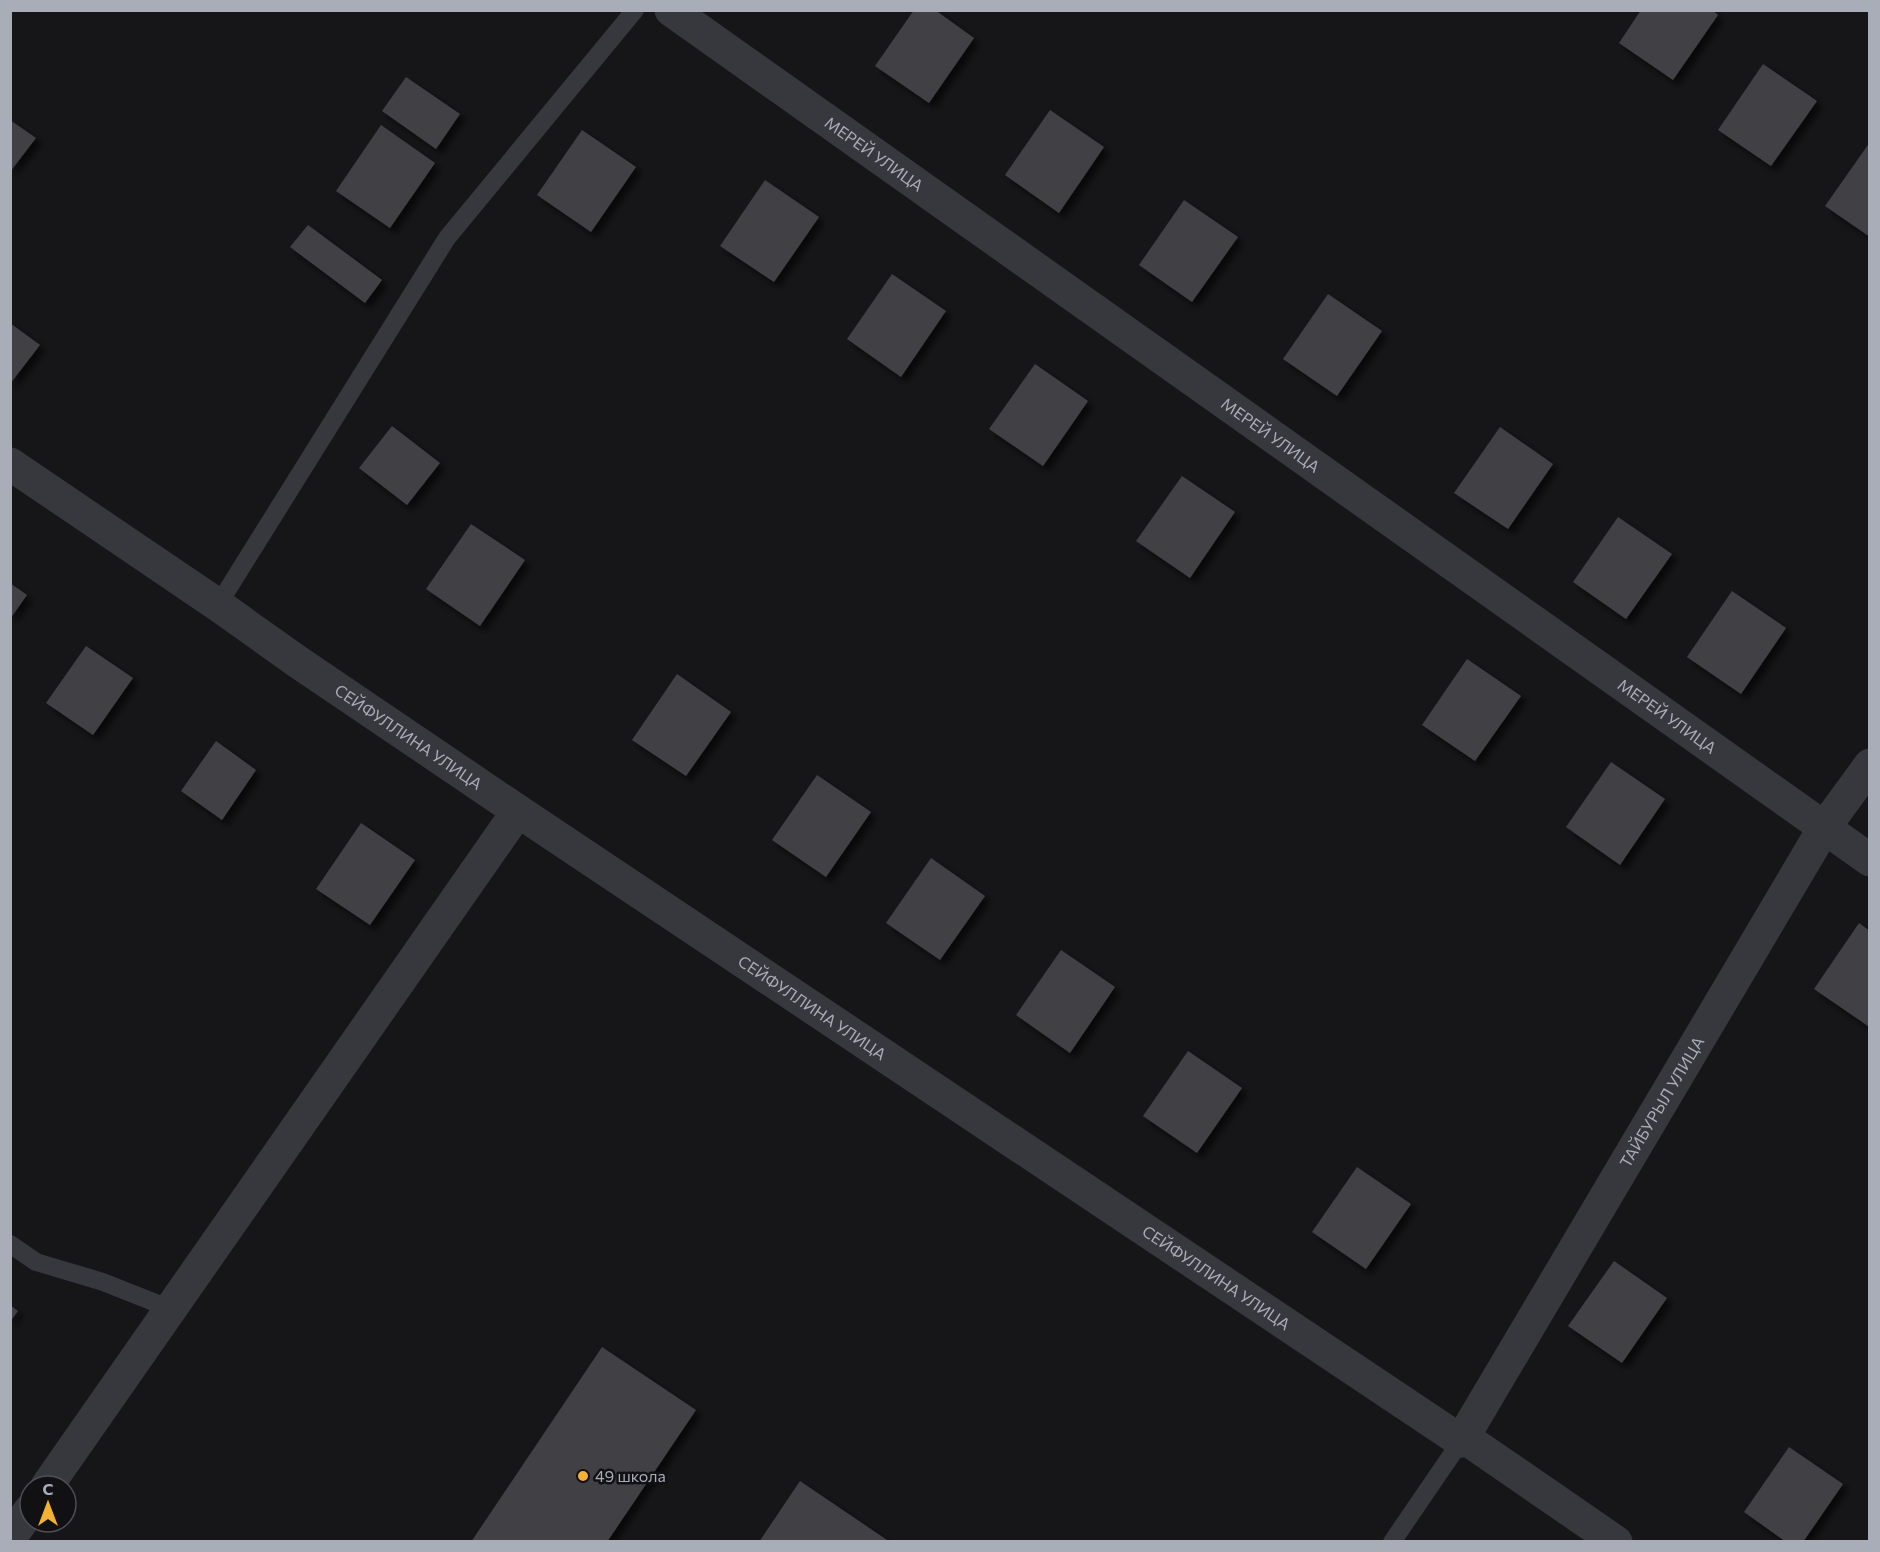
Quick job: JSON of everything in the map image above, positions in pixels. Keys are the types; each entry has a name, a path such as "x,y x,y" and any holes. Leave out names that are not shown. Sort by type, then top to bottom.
{"street":[{"name":"МЕРЕЙ УЛИЦА","path":"671,10 1869,860"},
{"name":"СЕЙФУЛЛИНА УЛИЦА","path":"10,464 518,811 1461,1441 1465,1438 1616,1542"},
{"name":"ТАЙБУРЫЛ УЛИЦА","path":"1461,1441 1824,828 1869,765"},
{"path":"55,1474 518,811"}],"lane":[{"path":"218,605 447,238 635,10"},
{"path":"10,1244 36,1262 104,1282 171,1309"},
{"path":"1392,1542 1461,1441"}],"building":[{"path":"914,10 935,10 974,38 929,103 875,66"},
{"path":"1641,10 1712,10 1718,15 1673,80 1619,43"},
{"path":"1763,64 1817,101 1771,166 1718,130"},
{"path":"406,77 460,114 436,149 382,111"},
{"path":"1050,110 1104,147 1059,213 1005,175"},
{"path":"10,120 36,138 10,172"},
{"path":"381,125 435,163 390,228 336,191"},
{"path":"582,130 636,167 591,232 537,195"},
{"path":"1870,142 1870,237 1825,206"},
{"path":"765,180 819,217 774,282 720,246"},
{"path":"1184,200 1238,237 1192,302 1139,265"},
{"path":"308,225 382,280 365,303 290,247"},
{"path":"892,274 946,311 901,377 847,339"},
{"path":"1328,294 1382,331 1337,396 1283,359"},
{"path":"10,323 40,345 10,384"},
{"path":"1035,364 1088,401 1043,466 989,429"},
{"path":"392,426 440,463 407,505 359,468"},
{"path":"1500,427 1553,464 1508,529 1454,493"},
{"path":"1182,476 1235,512 1190,578 1136,541"},
{"path":"1618,517 1672,554 1626,619 1573,582"},
{"path":"471,524 525,560 480,626 426,589"},
{"path":"10,583 27,595 10,619"},
{"path":"1732,591 1786,628 1741,694 1687,657"},
{"path":"86,646 133,678 93,735 46,703"},
{"path":"1467,659 1521,696 1475,761 1422,725"},
{"path":"677,674 731,712 686,776 632,740"},
{"path":"216,741 256,770 222,820 181,791"},
{"path":"1611,762 1665,799 1620,865 1566,827"},
{"path":"817,775 871,812 826,877 772,840"},
{"path":"361,823 415,860 370,925 316,889"},
{"path":"931,858 985,896 940,960 886,923"},
{"path":"1859,923 1870,931 1870,1024 1868,1026 1814,989"},
{"path":"1061,950 1115,987 1070,1053 1016,1015"},
{"path":"1188,1051 1242,1088 1197,1153 1143,1116"},
{"path":"1357,1167 1411,1204 1366,1269 1312,1232"},
{"path":"1614,1261 1667,1298 1622,1363 1568,1326"},
{"path":"10,1305 18,1311 10,1322"},
{"name":"49 школа","path":"602,1347 696,1410 607,1542 471,1542"},
{"path":"1789,1447 1843,1484 1803,1542 1786,1542 1744,1512"},
{"path":"800,1481 890,1542 759,1542"}],"place":[{"name":"49 школа","path":"583,1476"}]}
